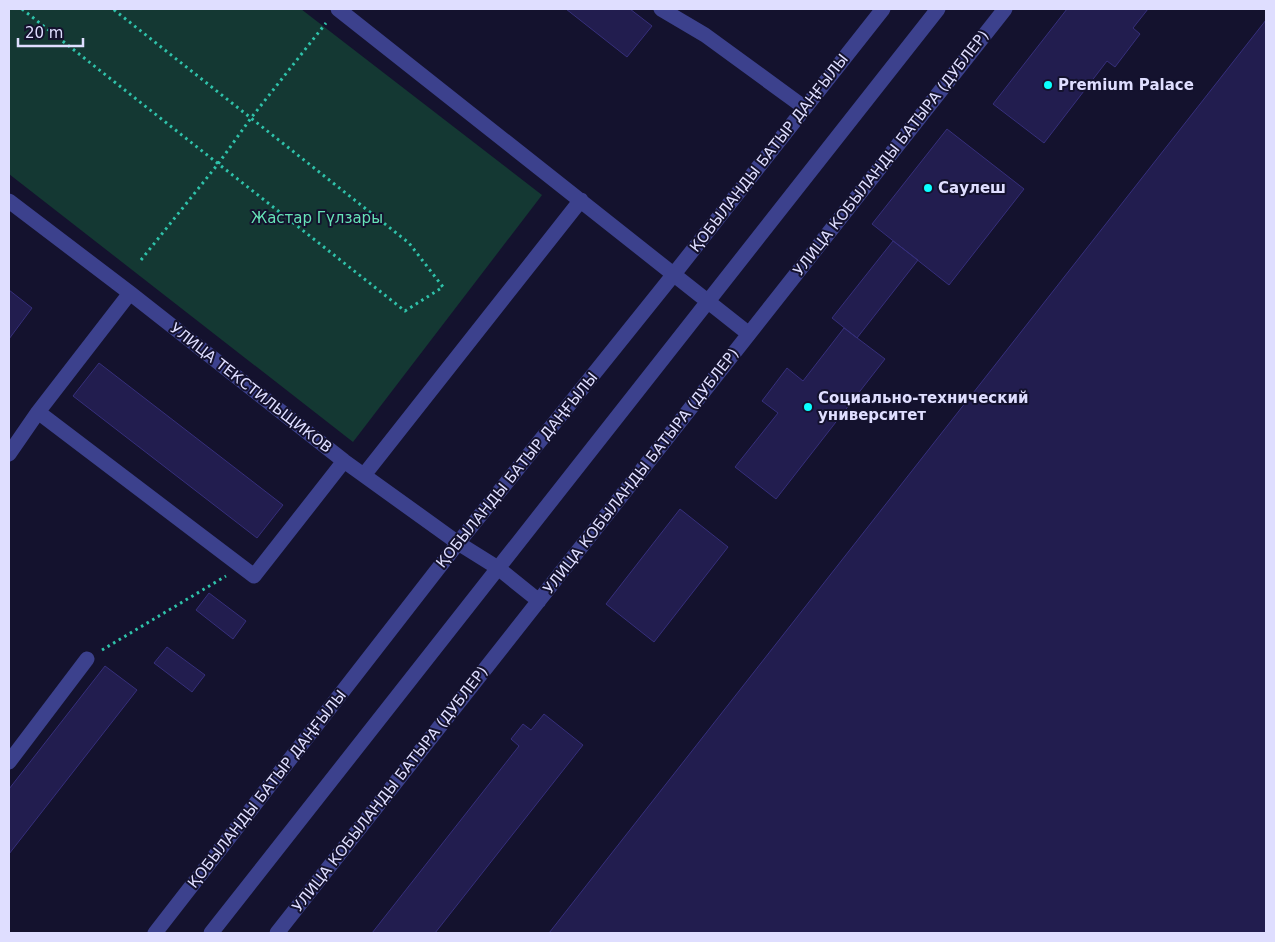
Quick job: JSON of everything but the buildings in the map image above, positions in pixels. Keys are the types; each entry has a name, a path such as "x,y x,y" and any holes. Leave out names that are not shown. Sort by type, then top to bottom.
{"street":[{"path":"338,9 749,334"},
{"path":"661,9 705,35 805,108"},
{"name":"ҚОБЫЛАНДЫ БАТЫР ДАҢҒЫЛЫ","path":"155,933 458,543 883,9"},
{"path":"211,933 938,9"},
{"name":"УЛИЦА КОБЫЛАНДЫ БАТЫРА (ДУБЛЕР)","path":"277,933 1005,9"},
{"name":"УЛИЦА ТЕКСТИЛЬЩИКОВ","path":"9,200 344,461 458,543 498,568 539,600"},
{"path":"364,475 581,200"},
{"path":"9,454 38,412 130,293"},
{"path":"38,412 254,576 344,461"},
{"path":"9,762 87,659"}],"path":[{"path":"22,9 405,311 443,287 409,243 113,9"},
{"path":"141,260 218,164 251,118 327,22"},
{"path":"87,659 242,567"}],"green space":[{"name":"Жастар Гүлзары","path":"9,9 301,9 542,195 353,442 9,174"}],"place":[{"name":"Premium Palace","path":"1048,85"},
{"name":"Саулеш","path":"928,188"},
{"name":"Социально-технический университет","path":"808,407"}]}
